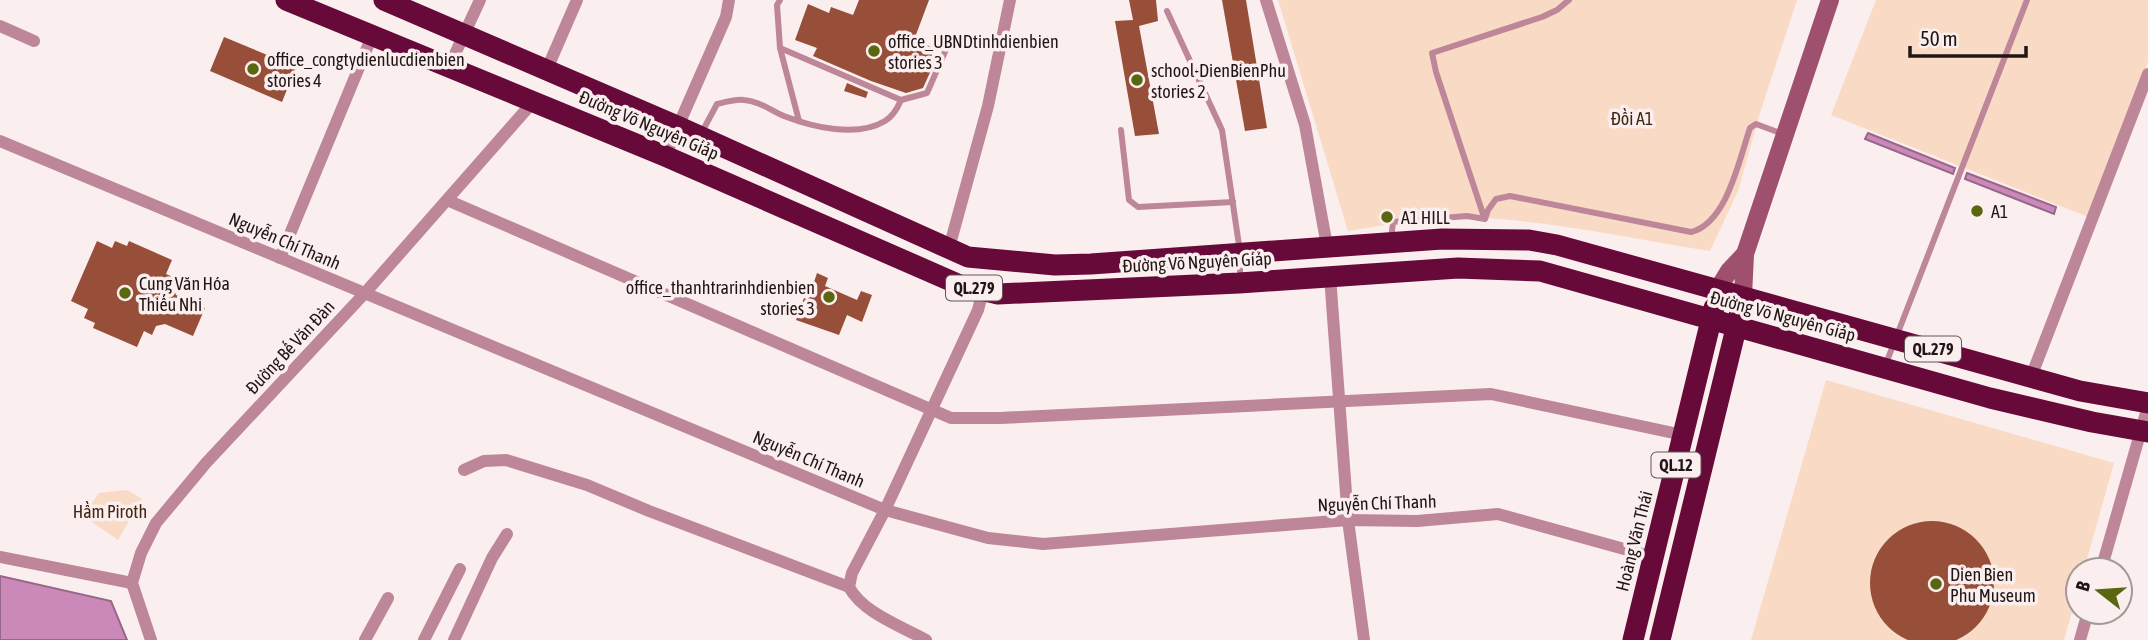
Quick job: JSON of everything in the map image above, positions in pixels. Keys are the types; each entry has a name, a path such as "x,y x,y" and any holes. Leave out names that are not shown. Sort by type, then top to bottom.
{"highway":[{"name":"Đường Võ Nguyên Giáp","path":"286,0 665,156 960,285 998,294 1239,283 1458,268 1540,271 1990,398 2145,432"},
{"name":"Đường Võ Nguyên Giáp","path":"384,0 679,127 968,257 1055,265 1091,264 1442,239 1529,240 1557,245 1744,296 2080,391 2148,405"},
{"path":"533,102 547,69"},
{"path":"787,209 800,181"},
{"path":"1327,246 1330,276"},
{"name":"Hoàng Văn Thái","path":"1633,640 1718,289"},
{"path":"1736,326 1744,296"},
{"name":"QL.12","path":"1660,640 1736,326"},
{"path":"1672,586 1653,557 1684,539"}],"street":[{"path":"449,67 480,0"},
{"path":"547,69 577,0"},
{"path":"665,156 726,17 729,0"},
{"path":"949,248 988,106 1010,0"},
{"path":"1266,0 1305,125 1327,246"},
{"path":"1744,296 1745,254 1830,0"},
{"path":"0,26 34,41"},
{"path":"280,258 372,36"},
{"path":"2031,377 2148,74"},
{"name":"Đường Bế Văn Đàn","path":"132,583 141,553 156,523 206,463 365,293 533,102"},
{"name":"Nguyễn Chí Thanh","path":"0,141 885,510 988,538 1043,544 1348,520 1417,521 1498,514 1653,557"},
{"path":"447,200 951,418 1000,418 1491,394 1683,435"},
{"path":"1718,289 1729,271 1745,254"},
{"path":"1330,276 1348,520 1364,640"},
{"path":"849,587 852,573 885,510 978,310 983,290"},
{"path":"2105,556 2145,432 2148,405"},
{"path":"464,470 484,461 506,460 587,485 849,587 864,605 926,640"},
{"path":"454,640 492,558 507,534"},
{"path":"0,557 132,583 151,640"},
{"path":"424,640 460,569"},
{"path":"365,640 388,598"}],"lane":[{"path":"780,0 777,5 780,48 799,121"},
{"path":"1485,219 1432,53 1542,18 1569,0"},
{"path":"1884,368 2027,0"},
{"path":"1167,11 1222,130 1240,252 1239,283"},
{"path":"780,48 901,100 927,93 951,38"},
{"path":"699,136 717,104 742,99 764,104 781,115 799,121 824,127 851,129 870,127 887,121 901,100"},
{"path":"1485,219 1496,199 1510,196 1691,232 1701,229 1721,208 1750,128 1756,124 1785,134"},
{"path":"1121,130 1129,200 1133,205 1138,207 1233,202"},
{"path":"1391,242 1393,222 1467,216 1485,219"}],"green space":[{"name":"Đồi A1","path":"1278,0 1797,0 1738,191 1710,251 1551,225 1487,218 1429,218 1348,231"},
{"path":"1876,0 2148,0 2148,62 2088,217 1831,115"},
{"path":"1826,380 2114,463 2088,556 2064,556 2064,626 2068,626 2064,640 1751,640"},
{"name":"Hầm Piroth","path":"127,490 142,499 118,540 85,517 99,493"}],"shaded area":[{"path":"1868,133 1955,168 1953,174 1865,139"},
{"path":"1967,173 2056,207 2054,214 1965,179"},
{"path":"0,576 111,601 127,640 0,640"}],"building":[{"name":"office_UBNDtinhdienbien stories 3","path":"859,0 929,0 914,40 934,48 931,54 937,57 923,88 906,93 871,81 813,56 817,48 795,40 808,4 829,13 831,7 853,15"},
{"name":"school-DienBienPhu stories 2","path":"1129,0 1156,0 1158,21 1139,26 1159,134 1135,136 1115,21 1133,20"},
{"name":"school-DienBienPhu stories 2","path":"1222,0 1246,0 1267,128 1245,131"},
{"name":"office_congtydienlucdienbien stories 4","path":"224,37 296,67 282,102 210,71"},
{"path":"847,83 868,92 866,98 844,91"},
{"name":"Cung Văn Hóa Thiếu Nhi","path":"97,241 112,248 115,241 127,246 129,241 172,260 166,274 175,278 172,285 176,295 205,308 193,336 165,324 156,326 152,335 144,331 137,347 93,328 95,323 84,318 88,309 71,301"},
{"path":"817,273 828,278 825,286 857,300 861,291 872,295 862,322 847,315 839,335 796,320 804,298 808,300"},
{"path":"1932,521 1956,526 1976,539 1989,559 1994,583 1989,607 1976,627 1956,640 1932,645 1908,640 1888,627 1875,607 1870,583 1875,559 1888,539 1908,526"}],"place":[{"name":"office_UBNDtinhdienbien stories 3","path":"874,51"},
{"name":"office_congtydienlucdienbien stories 4","path":"253,69"},
{"name":"school-DienBienPhu stories 2","path":"1137,80"},
{"name":"A1","path":"1977,211"},
{"name":"A1 HILL","path":"1387,217"},
{"name":"Cung Văn Hóa Thiếu Nhi","path":"125,293"},
{"name":"office_thanhtrarinhdienbien stories 3","path":"829,297"},
{"name":"Dien Bien Phu Museum","path":"1936,584"}]}
